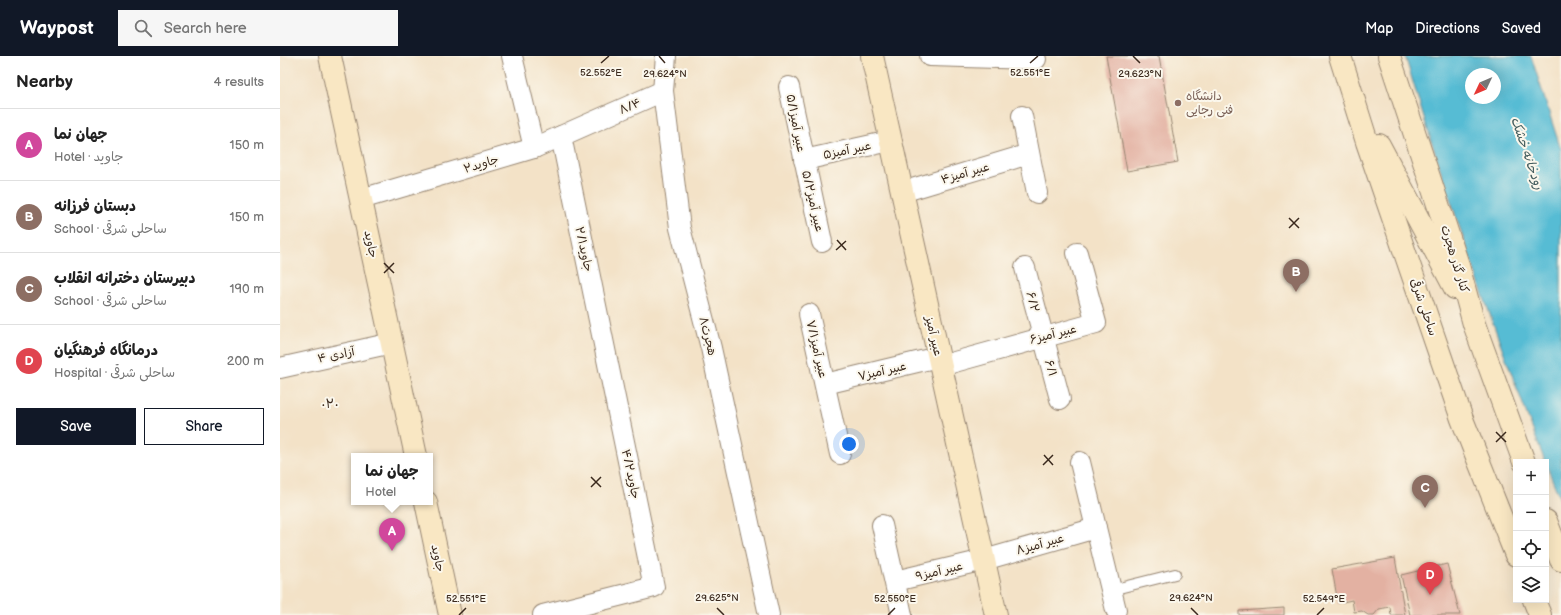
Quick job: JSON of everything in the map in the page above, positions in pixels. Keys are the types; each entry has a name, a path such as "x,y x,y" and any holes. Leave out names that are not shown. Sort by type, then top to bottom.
{"main road":[{"name":"جاوید","path":"330,56 415,453"},
{"name":"عبیر آمیز","path":"872,56 996,615"},
{"name":"ساحلی شرقی","path":"1340,56 1462,419 1513,547"},
{"name":"کنار گذر هجرت","path":"1389,56 1457,262 1474,324 1523,459"},
{"path":"1351,91 1474,324"},
{"name":"جاوید","path":"427,505 450,615"},
{"path":"1549,529 1561,560"},
{"path":"1535,603 1540,615"}],"street":[{"path":"512,56 534,148"},
{"name":"هجرت۸","path":"666,56 663,91 680,228 711,348 768,615"},
{"path":"930,56 1036,59"},
{"name":"۵/۱عبیر آمیز","path":"789,87 804,160"},
{"name":"۸/۴","path":"598,120 663,91"},
{"path":"1022,116 1037,193"},
{"name":"۲جاوید","path":"361,199 534,148 598,120"},
{"name":"۲/۱جاوید","path":"561,136 608,362"},
{"name":"۵عبیر آمیز","path":"804,160 890,141"},
{"name":"۴عبیر آمیز","path":"902,192 1029,154"},
{"name":"۵/۲عبیر آمیز","path":"804,160 822,242"},
{"name":"۶عبیر آمیز","path":"940,361 1096,324 1077,253"},
{"name":"۶/۲","path":"1025,268 1042,337"},
{"name":"۷/۱عبیر آمیز","path":"809,314 840,454"},
{"name":"۶/۱","path":"1042,337 1060,399"},
{"name":"۴ آزادی","path":"280,368 392,343"},
{"name":"۷عبیر آمیز","path":"825,384 940,361"},
{"name":"۴/۲جاوید","path":"572,611 654,587 608,362"},
{"path":"1080,462 1116,610"},
{"path":"882,525 902,615"},
{"name":"۸عبیر آمیز","path":"984,560 1096,528"},
{"name":"عبیر آمیز۹","path":"895,581 984,560"},
{"path":"542,615 572,611"}],"lane":[{"path":"1111,590 1176,574"}],"water":[{"name":"رودخانه خشک","path":"1405,56 1531,56 1561,150 1561,502 1549,472 1549,459 1544,459 1518,392 1440,169"}],"building":[{"path":"1106,56 1159,56 1178,162 1127,171"},
{"path":"1395,558 1405,615 1391,615 1390,607 1379,609 1374,615 1368,615 1362,611 1354,612 1352,600 1338,603 1332,569"},
{"path":"1447,564 1460,615 1410,615 1401,575"},
{"path":"1284,608 1284,615 1239,615 1239,611"}],"place":[{"name":"دانشگاه فنی رجایی","path":"1178,103"},
{"name":"دبستان فرزانه","path":"1296,292"},
{"name":"دبیرستان دخترانه انقلاب","path":"1425,508"},
{"name":"جهان نما","path":"392,551"},
{"name":"درمانگاه فرهنگیان","path":"1430,595"}],"district":[{"name":"۰۲۰","path":"330,403"}]}
